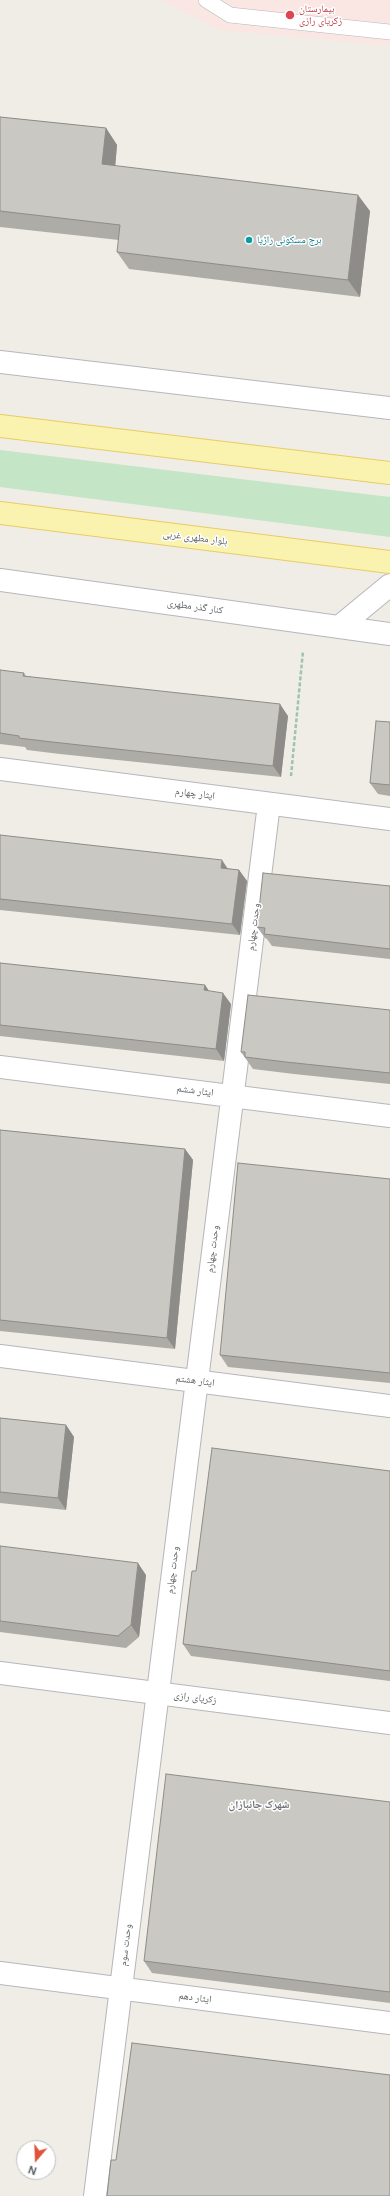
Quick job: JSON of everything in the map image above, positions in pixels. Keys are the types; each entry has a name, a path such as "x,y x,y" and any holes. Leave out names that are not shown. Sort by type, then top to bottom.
{"main road":[{"path":"0,426 390,473"},
{"name":"بلوار مطهری غربی","path":"0,513 390,562"}],"street":[{"path":"0,362 390,408"},
{"name":"کنار گذر مطهری","path":"0,580 390,634"},
{"path":"339,628 390,585"},
{"name":"ایثار چهارم","path":"0,769 390,819"},
{"name":"وحدت چهارم","path":"158,1693 232,1096 278,805"},
{"name":"ایثار ششم","path":"0,1067 390,1116"},
{"name":"ایثار هشتم","path":"0,1356 390,1406"},
{"name":"زکریای رازی","path":"0,1673 390,1723"},
{"name":"وحدت سوم","path":"95,2196 158,1693"},
{"name":"ایثار دهم","path":"0,1973 390,2023"}],"lane":[{"path":"206,0 230,15 390,32"}],"path":[{"path":"278,805 305,623"}],"shaded area":[{"name":"بیمارستان زکریای رازی","path":"160,0 390,0 390,46 220,30"}],"green space":[{"path":"0,450 390,497 390,537 0,487"}],"building":[{"path":"0,117 106,128 102,164 358,195 348,280 117,252 120,225 0,211"},
{"path":"0,670 24,673 23,676 280,704 273,766 52,742 19,738 19,736 0,733"},
{"path":"376,721 390,722 390,785 370,783"},
{"path":"0,835 222,860 221,868 239,870 232,924 0,899"},
{"path":"263,873 390,886 390,949 264,934 265,928 257,927"},
{"path":"0,963 205,985 204,990 223,993 216,1049 0,1025"},
{"path":"248,995 390,1010 390,1073 245,1057 245,1052 241,1052"},
{"path":"0,1130 185,1149 167,1338 0,1320"},
{"path":"238,1163 390,1179 390,1373 220,1355"},
{"path":"0,1418 66,1425 58,1498 0,1492"},
{"path":"212,1448 390,1471 390,1671 183,1644 192,1571 196,1571"},
{"path":"0,1546 138,1563 131,1625 118,1636 0,1621"},
{"path":"166,1774 390,1802 390,1992 144,1961"},
{"path":"132,2043 390,2075 390,2196 107,2196 111,2160 116,2160"}],"place":[{"name":"بیمارستان زکریای رازی","path":"290,15"},
{"name":"برج مسکونی راژیا","path":"249,240"}],"district":[{"name":"شهرک جانبازان","path":"259,1805"}]}
